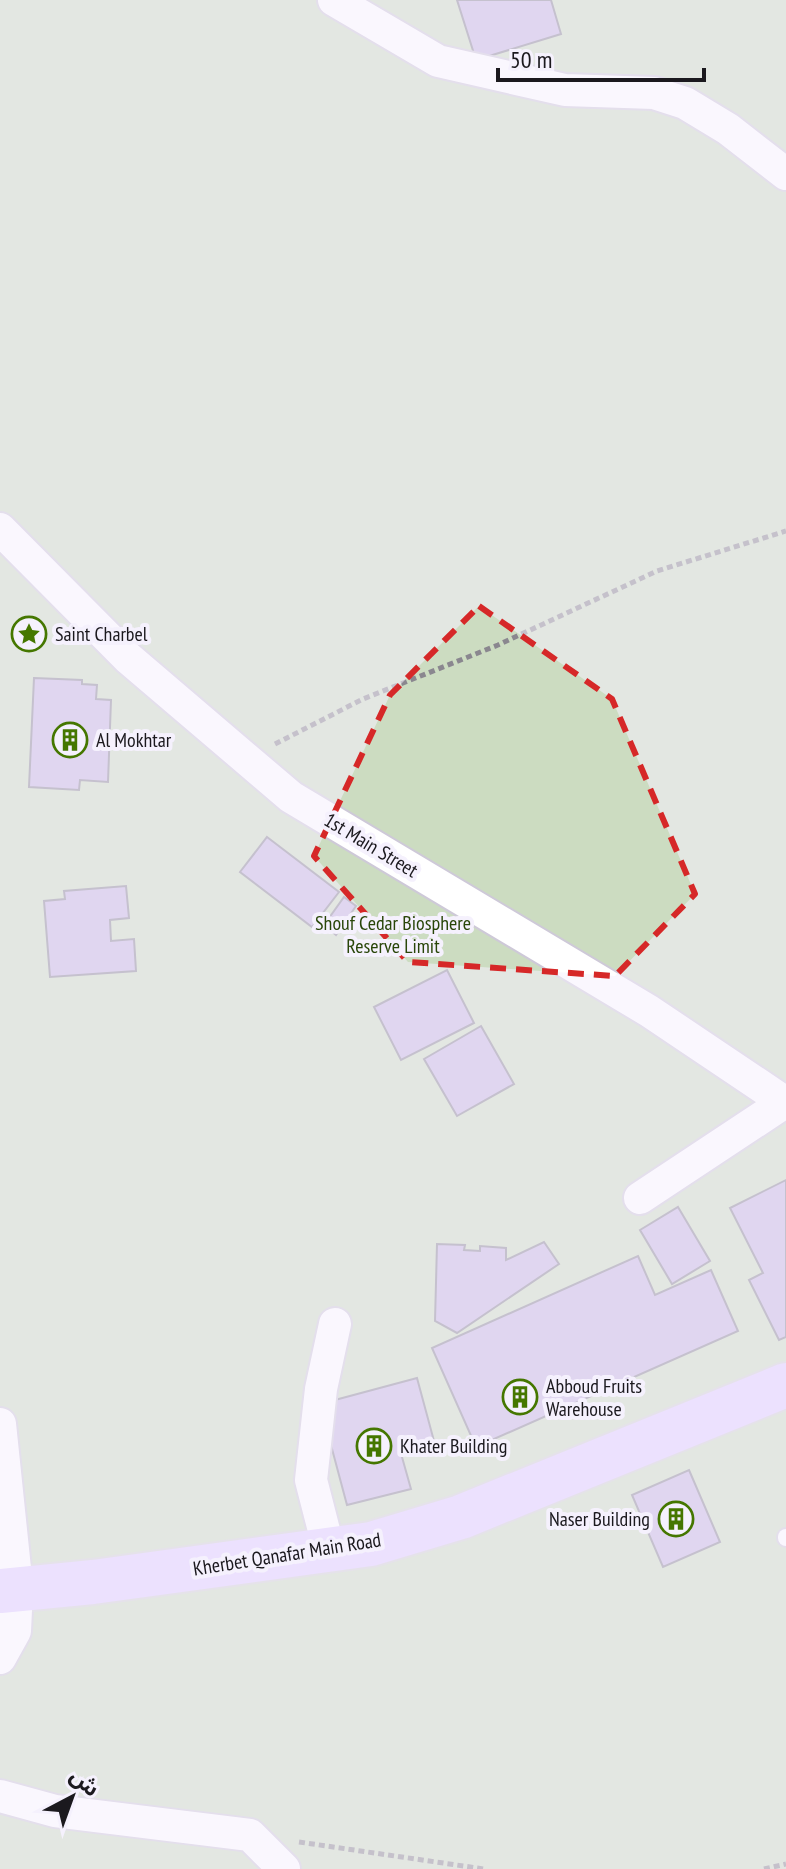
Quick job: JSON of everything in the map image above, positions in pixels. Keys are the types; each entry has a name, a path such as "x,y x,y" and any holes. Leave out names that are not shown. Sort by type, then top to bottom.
{"main road":[{"name":"Kherbet Qanafar Main Road","path":"9,1589 371,1544 461,1517 786,1385"}],"street":[{"path":"334,0 438,61 565,90 654,93 685,103 728,129 786,174"},
{"name":"1st Main Street","path":"0,529 128,658 291,797 649,1011 786,1102"},
{"path":"640,1198 786,1102"},
{"path":"329,1550 311,1480 321,1389 335,1324"},
{"path":"0,1424 9,1589 15,1631 0,1658"},
{"path":"0,1796 55,1811 250,1835 284,1869"}],"path":[{"path":"236,751 274,745 363,699 498,645 657,571 786,531"},
{"path":"250,1835 484,1869"},
{"path":"764,1869 786,1864"}],"highlighted area":[{"path":"479,606 612,699 695,894 615,976 408,962 314,856 390,695"}],"green space":[{"name":"Shouf Cedar Biosphere Reserve Limit","path":"0,0 786,0 786,1869 0,1869"}],"building":[{"path":"457,0 551,0 561,34 476,60"},
{"name":"Al Mokhtar","path":"34,678 82,680 82,684 97,685 96,699 111,700 108,782 80,780 79,790 29,787"},
{"path":"267,837 339,892 312,927 240,872"},
{"path":"126,886 129,918 110,920 111,941 134,939 136,971 50,977 44,901 65,899 64,891"},
{"path":"344,897 356,906 336,935 324,925"},
{"path":"447,970 474,1023 401,1060 374,1007"},
{"path":"481,1026 514,1084 457,1116 424,1059"},
{"path":"786,1180 786,1337 779,1340 749,1280 763,1273 730,1208"},
{"path":"678,1207 710,1261 672,1284 640,1230"},
{"path":"544,1242 559,1264 457,1333 435,1321 437,1244 465,1245 464,1250 480,1251 480,1246 506,1248 506,1260"},
{"name":"Abboud Fruits Warehouse","path":"638,1256 655,1295 711,1270 738,1331 476,1447 432,1348"},
{"name":"Khater Building","path":"417,1378 434,1441 400,1450 411,1489 347,1505 320,1404"},
{"name":"Naser Building","path":"689,1470 720,1542 663,1567 632,1495"}],"place":[{"name":"Saint Charbel","path":"29,634"},
{"name":"Al Mokhtar","path":"70,740"},
{"name":"Abboud Fruits Warehouse","path":"520,1397"},
{"name":"Khater Building","path":"374,1446"},
{"name":"Naser Building","path":"676,1519"}]}
